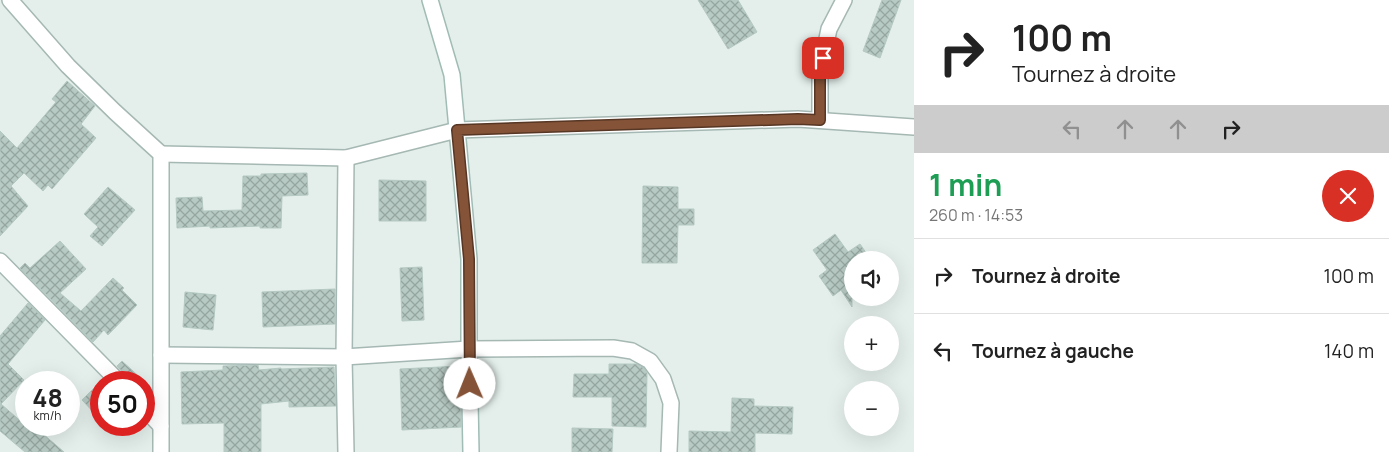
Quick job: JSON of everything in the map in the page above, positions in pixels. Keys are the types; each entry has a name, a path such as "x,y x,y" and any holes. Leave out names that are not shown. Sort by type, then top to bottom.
{"street":[{"path":"10,0 68,66 161,154 346,158 457,130 789,119 914,127"},
{"path":"430,0 452,75 469,259 471,452"},
{"path":"820,120 820,72 829,29 844,0"},
{"path":"161,154 161,452"},
{"path":"346,158 344,357 346,452"},
{"path":"0,261 108,371"},
{"path":"161,354 344,357 469,349 613,348 632,351 650,360 663,379 671,403 669,452"},
{"path":"155,420 161,426"}],"building":[{"path":"698,0 738,0 757,32 728,49"},
{"path":"882,0 901,0 880,58 863,51"},
{"path":"67,81 95,106 81,124 96,138 52,189 48,185 43,191 24,173 11,186 28,206 0,236 0,131 17,148 56,102 52,99"},
{"path":"307,173 308,195 282,196 281,228 260,228 260,226 210,228 210,226 177,228 176,198 202,197 203,211 242,210 243,176"},
{"path":"379,180 426,181 426,221 379,221"},
{"path":"643,186 678,187 678,209 694,209 694,225 678,225 677,263 642,263"},
{"path":"108,187 135,210 102,246 90,236 98,227 84,214"},
{"path":"835,234 847,251 844,251 844,295 841,290 833,296 819,276 827,270 813,250"},
{"path":"60,241 86,269 60,293 81,311 113,278 124,288 122,290 137,305 108,335 104,330 93,342 20,268 25,263 30,268"},
{"path":"860,244 865,251 850,251"},
{"path":"422,267 424,320 402,321 400,268"},
{"path":"335,289 335,324 263,327 262,292"},
{"path":"185,292 216,295 213,330 183,327"},
{"path":"28,303 45,320 8,364 15,371 15,389 1,404 15,416 15,436 45,436 64,452 25,452 0,431 0,336"},
{"path":"122,361 133,371 122,371 117,366"},
{"path":"609,364 637,364 644,368 647,373 646,427 612,426 612,397 573,397 574,374 609,374"},
{"path":"258,365 259,370 334,367 336,406 289,407 289,401 261,404 261,452 224,452 224,423 182,424 181,372 223,370 223,366"},
{"path":"460,366 461,427 402,430 400,369"},
{"path":"90,392 90,408 82,400"},
{"path":"732,398 754,399 754,406 793,407 792,434 755,433 755,452 689,452 689,431 731,432"},
{"path":"572,428 613,429 612,452 572,452"}],"route":[{"path":"470,384 469,259 457,130 798,119 820,120 820,72 823,58"}]}
